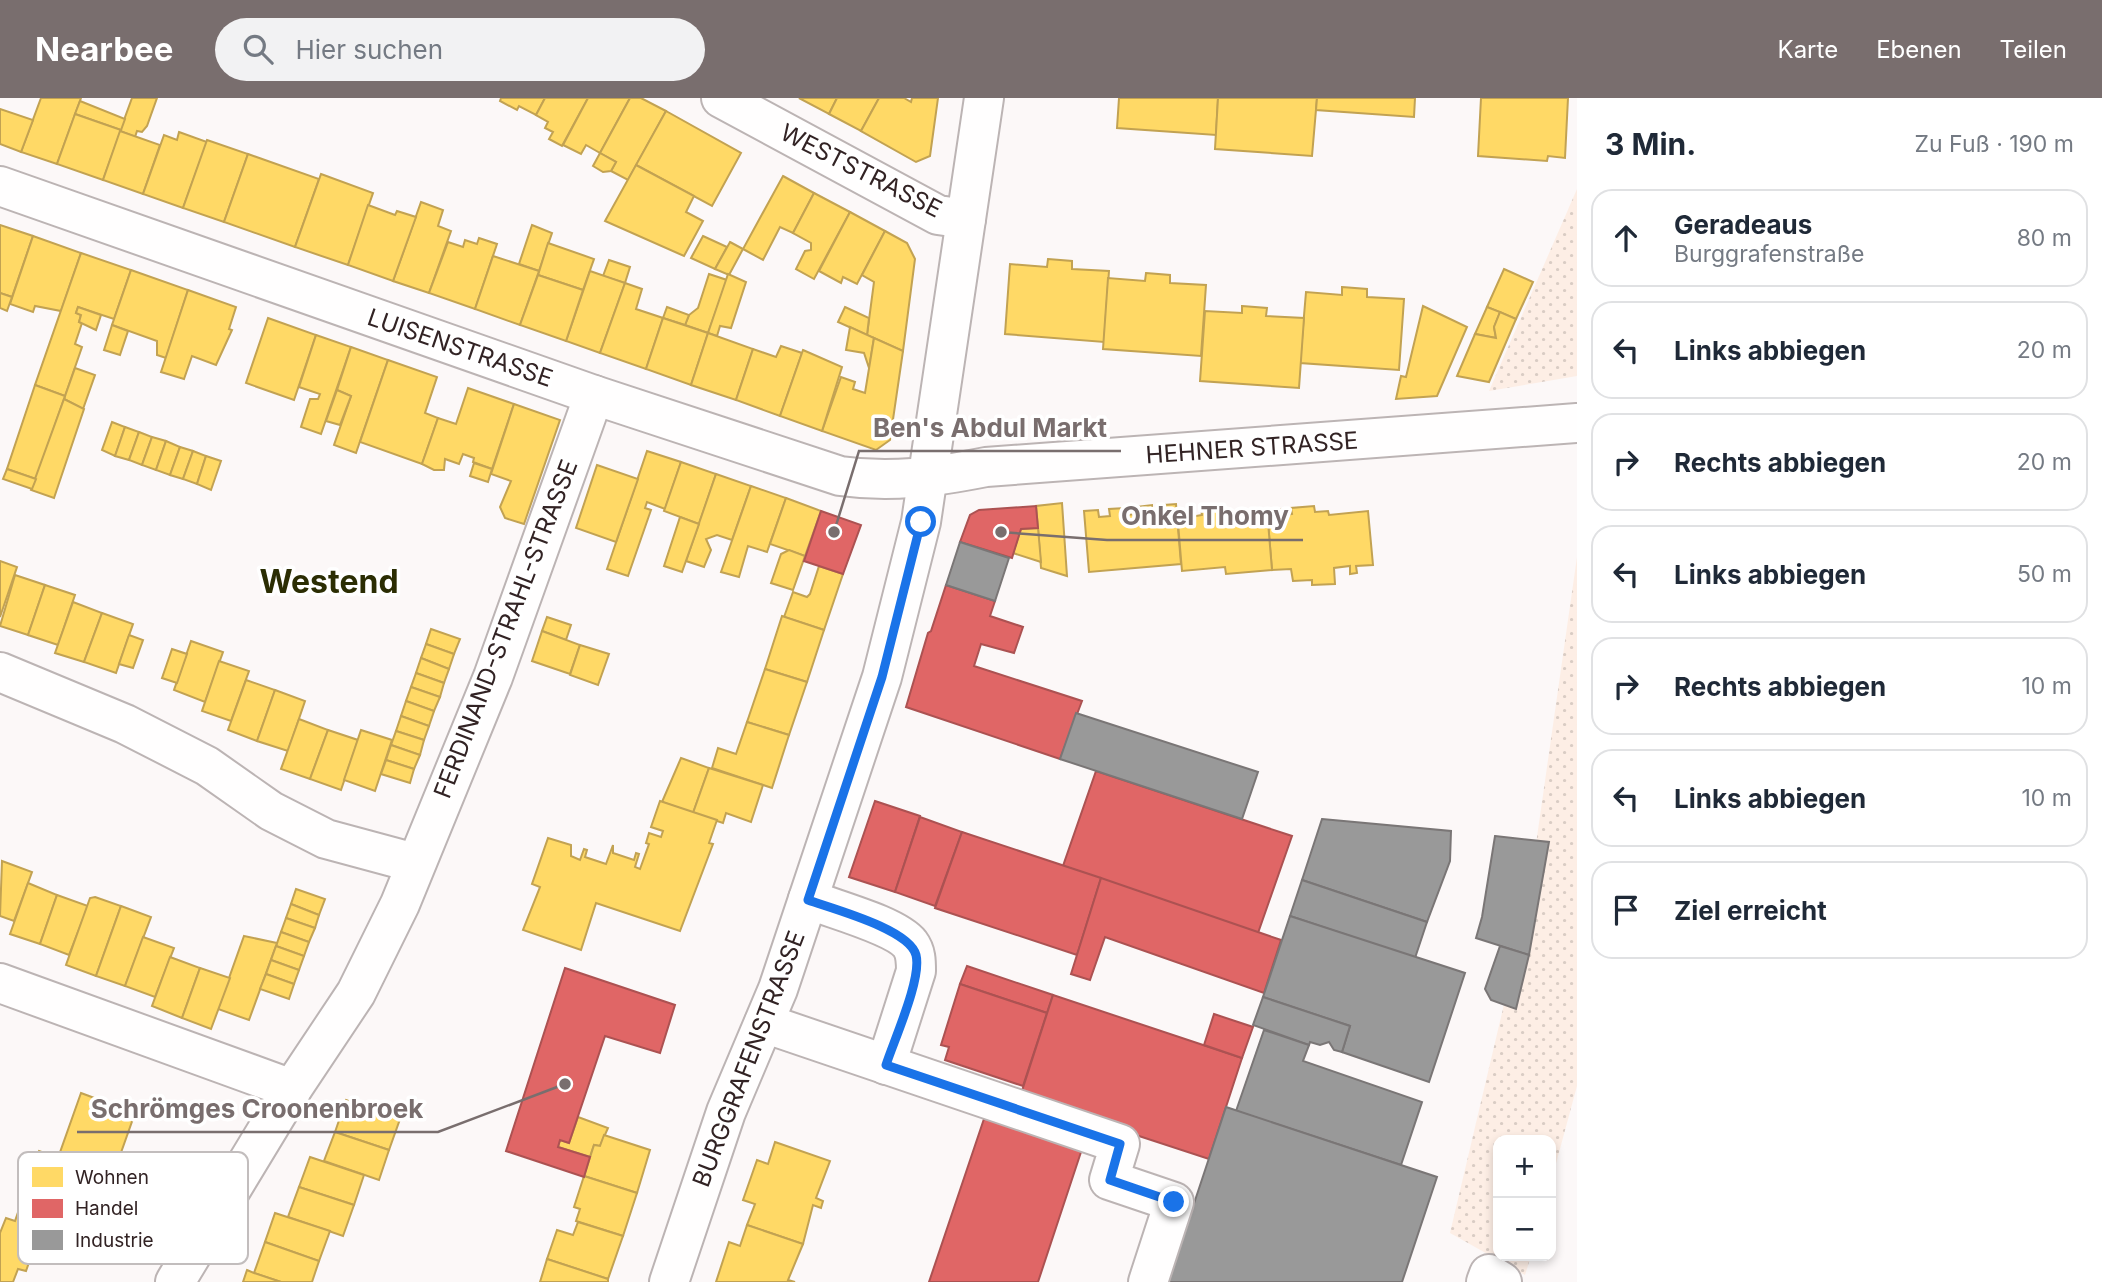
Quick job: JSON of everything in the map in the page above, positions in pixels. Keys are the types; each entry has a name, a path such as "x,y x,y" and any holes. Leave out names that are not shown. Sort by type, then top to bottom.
{"street":[{"name":"WESTSTRASSE","path":"721,98 938,215 966,219"},
{"name":"BURGGRAFENSTRASSE","path":"668,1282 726,1112 764,1023 808,900 882,677 921,522 984,98"},
{"name":"LUISENSTRASSE","path":"0,186 594,395 840,476 878,481 927,479"},
{"name":"FERDINAND-STRAHL-STRASSE","path":"248,1162 292,1089 356,993 400,904 493,677 594,395"},
{"name":"HEHNER STRASSE","path":"927,479 986,467 1577,423"},
{"path":"0,672 125,724 196,760 271,811 326,838 415,863"},
{"path":"808,900 889,930 910,943 916,956 912,987 886,1065"},
{"path":"0,983 292,1089"},
{"path":"764,1023 1120,1144 1110,1180 1174,1202 1148,1282"},
{"name":"FERDINAND-STRAHL-STRASSE","path":"175,1282 186,1264"},
{"path":"1486,1282 1489,1273 1502,1282"}],"shaded area":[{"path":"1577,189 1577,376 1489,391"},
{"path":"1577,557 1577,1086 1556,1164 1556,1135 1493,1135 1493,1257 1450,1233 1527,907"},
{"path":"1500,1261 1529,1261 1525,1275"}],"building: Wohnen":[{"path":"41,98 81,98 57,164 21,152"},
{"path":"132,98 157,98 147,126 142,132 137,131 135,137 120,131"},
{"path":"501,98 545,98 536,115 519,106 517,110 500,101"},
{"path":"545,98 588,98 562,146 549,139 553,132 545,128 548,122 536,115"},
{"path":"588,98 630,98 600,153 586,145 581,154 563,145"},
{"path":"630,98 641,98 666,111 628,180 611,171 616,162 600,153"},
{"path":"799,98 837,98 829,114"},
{"path":"837,98 879,98 861,131 829,114"},
{"path":"879,98 904,98 911,102 912,98 938,98 930,156 916,162 861,131"},
{"path":"1119,98 1218,98 1216,135 1117,128"},
{"path":"1218,98 1317,98 1312,156 1215,149"},
{"path":"1317,98 1415,98 1414,117 1316,110"},
{"path":"1481,98 1568,98 1565,158 1548,156 1547,161 1478,156"},
{"path":"80,101 125,119 121,130 75,114"},
{"path":"0,109 33,120 21,152 0,144"},
{"path":"666,111 741,153 712,206 636,165"},
{"path":"75,114 121,130 103,180 57,164"},
{"path":"120,131 160,145 143,194 103,180"},
{"path":"179,132 207,142 183,208 143,194 164,135 177,140"},
{"path":"207,140 248,154 224,222 183,208"},
{"path":"600,153 616,162 611,171 603,172 593,166"},
{"path":"248,154 319,179 295,247 224,222"},
{"path":"636,165 694,196 686,212 703,221 684,256 605,221"},
{"path":"321,174 373,193 348,265 295,247"},
{"path":"783,176 814,193 793,233 780,227 763,260 743,249"},
{"path":"814,193 850,212 814,279 796,269 805,251 811,250 811,243 793,233"},
{"path":"421,202 443,210 438,226 451,231 429,293 393,281"},
{"path":"368,205 395,215 397,211 416,217 393,281 348,265"},
{"path":"850,212 885,231 857,284 843,277 841,283 819,271"},
{"path":"0,225 33,236 12,297 0,293"},
{"path":"532,225 552,233 539,271 519,264"},
{"path":"885,231 907,243 915,259 903,351 867,335 874,282 862,275"},
{"path":"33,236 81,253 61,311 35,306 33,312 10,304"},
{"path":"703,236 727,247 715,269 691,258"},
{"path":"479,238 497,244 475,309 429,293 448,242 463,247 465,240 477,244"},
{"path":"730,242 743,249 729,275 715,269"},
{"path":"548,243 594,259 583,290 538,275"},
{"path":"81,253 131,270 114,319 78,307 76,313 81,315 79,322 82,323 75,344 82,347 65,396 35,385"},
{"path":"493,256 539,271 520,325 475,309"},
{"path":"1048,259 1072,261 1072,269 1109,271 1104,342 1005,334 1010,264 1047,267"},
{"path":"609,260 630,267 625,283 603,276"},
{"path":"1504,269 1533,282 1516,319 1487,307"},
{"path":"131,270 188,290 166,358 157,355 157,341 112,325"},
{"path":"590,271 625,283 600,353 566,341"},
{"path":"1146,273 1170,275 1170,283 1206,285 1201,356 1103,349 1108,278 1145,281"},
{"path":"709,274 727,280 708,333 685,325 689,315 698,308"},
{"path":"728,274 746,282 731,328 720,326 717,336 708,333"},
{"path":"538,275 583,290 566,341 520,325"},
{"path":"625,283 642,289 636,309 663,318 646,369 600,353"},
{"path":"1342,287 1367,289 1367,297 1404,299 1399,370 1300,363 1306,292 1342,295"},
{"path":"188,290 236,307 229,329 232,330 216,365 192,356 184,379 161,372"},
{"path":"0,293 12,297 7,311 0,308"},
{"path":"1242,306 1267,308 1266,316 1304,318 1299,388 1200,381 1205,311 1242,313"},
{"path":"1423,306 1467,327 1437,396 1396,399 1401,376 1406,377"},
{"path":"78,307 101,315 96,330 79,322 81,315 76,313"},
{"path":"667,307 689,315 685,325 663,318"},
{"path":"845,307 869,318 867,335 838,322"},
{"path":"1487,307 1500,312 1494,327 1496,338 1475,334"},
{"path":"1500,312 1516,319 1489,382 1457,376 1475,334 1496,338 1494,327"},
{"path":"268,318 316,335 294,400 246,383"},
{"path":"663,318 708,333 691,385 646,369"},
{"path":"112,325 128,331 120,355 104,350"},
{"path":"850,327 874,338 869,368 864,353 846,350"},
{"path":"708,333 753,349 736,400 691,385"},
{"path":"316,335 351,347 321,434 301,427 310,399 318,399 320,394 299,387"},
{"path":"874,338 903,351 890,440 876,450 822,431 841,377 855,382 853,389 865,393"},
{"path":"781,346 802,353 780,416 736,400 753,349 776,357"},
{"path":"351,347 388,360 356,453 334,445 351,396 337,390"},
{"path":"803,350 842,367 822,431 780,416"},
{"path":"388,360 437,377 425,413 438,418 422,464 360,442"},
{"path":"75,368 95,375 83,409 64,399"},
{"path":"35,385 65,396 36,479 7,469"},
{"path":"468,388 514,404 492,469 473,462 474,458 463,454 459,464 445,459 444,470 434,470 422,464 438,418 456,424"},
{"path":"337,390 351,396 340,425 326,421"},
{"path":"64,399 84,409 54,498 31,490"},
{"path":"514,404 560,420 524,524 505,518 500,507 511,481 491,474"},
{"path":"112,422 125,427 115,456 102,450"},
{"path":"125,427 139,432 129,460 115,456"},
{"path":"139,432 152,437 142,465 129,460"},
{"path":"152,437 166,441 156,470 142,465"},
{"path":"166,441 180,447 170,475 156,470"},
{"path":"180,447 193,451 183,479 170,475"},
{"path":"193,451 206,456 197,484 183,479"},
{"path":"647,451 681,462 665,509 647,502 645,508 651,510 628,576 607,569"},
{"path":"206,456 221,461 211,490 197,484"},
{"path":"681,462 716,474 699,524 664,511"},
{"path":"474,463 492,469 488,482 470,476"},
{"path":"597,465 638,479 616,542 576,528"},
{"path":"7,469 36,479 32,489 3,479"},
{"path":"716,474 751,486 732,540 717,535 706,539 711,550 704,567 686,561"},
{"path":"751,486 786,498 767,552 748,546 739,577 721,572"},
{"path":"786,498 821,511 805,556 770,544"},
{"path":"1062,503 1067,576 1041,568 1036,506"},
{"path":"1176,504 1181,564 1089,572 1084,511 1098,510 1099,517 1110,516 1109,509 1125,508 1126,515 1136,514 1135,507 1152,505 1152,512 1164,511 1164,505"},
{"path":"1314,506 1315,512 1328,511 1329,515 1368,511 1373,565 1356,566 1357,573 1350,574 1350,566 1334,568 1335,584 1312,585 1312,580 1293,581 1291,569 1272,570 1267,510 1280,509 1281,516 1292,514 1291,508"},
{"path":"1217,507 1218,514 1245,512 1245,519 1256,517 1256,511 1267,510 1272,570 1226,574 1225,567 1182,571 1177,511 1189,510 1190,517 1202,515 1201,509"},
{"path":"680,517 699,524 682,572 664,566"},
{"path":"1038,528 1041,562 1013,553 1021,529"},
{"path":"789,550 805,556 793,590 771,583 781,554"},
{"path":"0,561 17,567 0,617"},
{"path":"819,566 843,574 824,630 784,617 793,592 807,597 810,594"},
{"path":"15,575 45,585 28,635 0,626"},
{"path":"45,585 75,595 58,645 28,635"},
{"path":"73,602 102,613 84,662 55,653"},
{"path":"102,613 133,624 116,673 84,662"},
{"path":"782,616 824,630 807,682 765,669"},
{"path":"547,617 571,625 566,640 542,631"},
{"path":"431,629 460,639 454,654 426,644"},
{"path":"542,631 580,645 570,674 532,661"},
{"path":"129,635 143,640 133,668 119,664"},
{"path":"191,641 223,652 205,702 174,690"},
{"path":"426,644 454,654 449,669 421,658"},
{"path":"580,645 609,654 598,685 570,675"},
{"path":"172,649 187,654 177,683 162,678"},
{"path":"421,658 449,669 444,683 416,673"},
{"path":"219,661 249,671 231,721 202,711"},
{"path":"765,669 807,682 789,735 747,722"},
{"path":"416,673 444,683 440,697 411,687"},
{"path":"246,680 275,690 257,741 228,730"},
{"path":"411,687 440,697 434,711 406,701"},
{"path":"275,690 305,701 288,751 257,741"},
{"path":"406,701 434,711 429,726 401,716"},
{"path":"401,716 429,726 424,740 396,731"},
{"path":"299,719 328,730 310,779 281,769"},
{"path":"747,722 789,735 772,788 712,768 718,748 736,754"},
{"path":"328,730 358,740 341,790 310,779"},
{"path":"361,730 392,740 375,791 344,780"},
{"path":"396,731 424,740 420,755 391,745"},
{"path":"391,745 420,755 414,769 386,760"},
{"path":"681,758 709,768 693,813 662,802"},
{"path":"386,760 414,769 410,783 381,774"},
{"path":"709,768 763,785 751,822 726,813 723,823 693,813"},
{"path":"660,801 717,820 709,843 713,844 680,931 596,903 581,950 523,930 540,887 532,884 548,838 571,845 571,856 580,860 584,849 587,850 585,857 606,864 613,845 613,853 634,860 636,853 639,854 635,867 640,869 649,844 646,843 649,833 661,837 663,831 651,827"},
{"path":"2,861 32,872 14,921 0,916"},
{"path":"28,883 57,895 40,944 10,934"},
{"path":"296,889 325,899 319,915 291,904"},
{"path":"57,895 88,906 69,955 40,944"},
{"path":"95,897 121,906 96,976 66,965 90,898"},
{"path":"291,904 319,915 315,928 286,918"},
{"path":"121,906 151,917 125,986 96,976"},
{"path":"286,918 315,928 309,942 281,932"},
{"path":"281,932 309,942 304,956 276,946"},
{"path":"244,936 277,943 249,1020 218,1009"},
{"path":"143,937 174,948 155,997 125,986"},
{"path":"276,946 304,956 299,970 271,960"},
{"path":"170,957 200,968 182,1018 152,1006"},
{"path":"271,960 299,970 294,984 266,974"},
{"path":"200,968 230,978 211,1029 182,1018"},
{"path":"266,974 294,984 289,999 260,989"},
{"path":"81,1093 135,1113 121,1152 60,1152"},
{"path":"346,1100 400,1119 389,1150 335,1132"},
{"path":"578,1117 608,1128 600,1146 594,1145 590,1157 558,1147 560,1140 569,1143"},
{"path":"335,1132 389,1150 379,1180 324,1161"},
{"path":"604,1135 650,1150 637,1193 584,1176 594,1145 600,1146"},
{"path":"775,1142 830,1161 816,1198 823,1201 821,1208 813,1205 803,1244 747,1225 755,1204 743,1200 757,1160 768,1164"},
{"path":"310,1157 364,1175 354,1205 299,1187"},
{"path":"584,1176 637,1193 623,1236 576,1221 580,1209 574,1207"},
{"path":"299,1187 354,1205 343,1236 288,1217"},
{"path":"18,1212 18,1264 28,1264 26,1271 18,1269 13,1282 0,1282 0,1233 6,1218 15,1221"},
{"path":"275,1213 330,1231 319,1261 265,1242"},
{"path":"578,1222 623,1236 608,1279 547,1259 557,1230 573,1235"},
{"path":"747,1225 803,1244 788,1280 795,1282 716,1282 729,1242 740,1246"},
{"path":"265,1242 319,1261 312,1282 281,1282 254,1273"},
{"path":"547,1259 608,1279 608,1282 540,1282"},
{"path":"247,1270 254,1273 281,1282 243,1282"}],"building: Handel":[{"path":"1036,506 1038,528 1021,529 1012,558 960,542 970,515 979,510"},
{"path":"821,511 861,525 843,574 804,561"},
{"path":"946,585 995,601 990,616 1023,627 1014,653 981,644 974,666 1082,701 1060,759 906,707 928,633 931,631"},
{"path":"1096,771 1292,836 1258,933 1063,866"},
{"path":"875,801 920,816 895,892 849,877"},
{"path":"920,817 962,832 935,906 895,892"},
{"path":"962,832 1101,878 1077,955 935,908"},
{"path":"1101,878 1281,940 1264,993 1105,937 1090,980 1071,974"},
{"path":"967,966 1053,995 1047,1013 960,984"},
{"path":"565,968 675,1005 660,1053 605,1036 569,1143 560,1140 558,1147 590,1157 584,1177 506,1151"},
{"path":"960,984 1047,1013 1023,1086 945,1060 949,1047 941,1045"},
{"path":"1053,995 1242,1058 1209,1159 1020,1097"},
{"path":"1214,1014 1253,1027 1242,1058 1204,1045"},
{"path":"988,1107 1085,1140 1038,1282 929,1282"}],"building: Industrie":[{"path":"960,542 1009,558 995,601 946,585"},
{"path":"1076,713 1258,772 1242,819 1060,759"},
{"path":"1322,819 1451,831 1450,861 1427,922 1302,880"},
{"path":"1495,836 1549,842 1529,955 1476,938"},
{"path":"1302,880 1427,922 1415,958 1290,916"},
{"path":"1290,916 1465,973 1429,1082 1342,1052 1350,1026 1263,997"},
{"path":"1500,946 1529,955 1516,1009 1491,1000 1485,989"},
{"path":"1263,997 1350,1026 1342,1052 1334,1050 1329,1042 1320,1045 1310,1042 1309,1045 1253,1025"},
{"path":"1264,1030 1309,1045 1303,1061 1422,1102 1401,1165 1236,1111"},
{"path":"1226,1107 1437,1177 1402,1282 1168,1282"}],"place":[{"name":"Ben's Abdul Markt","path":"834,532"},
{"name":"Onkel Thomy","path":"1001,532"},
{"name":"Schrömges Croonenbroek","path":"565,1084"}],"district":[{"name":"Westend","path":"329,582"}],"route":[{"path":"921,522 882,677 808,900 889,930 910,943 916,956 916,971 886,1065 958,1087 1120,1144 1110,1180 1174,1202"}]}
